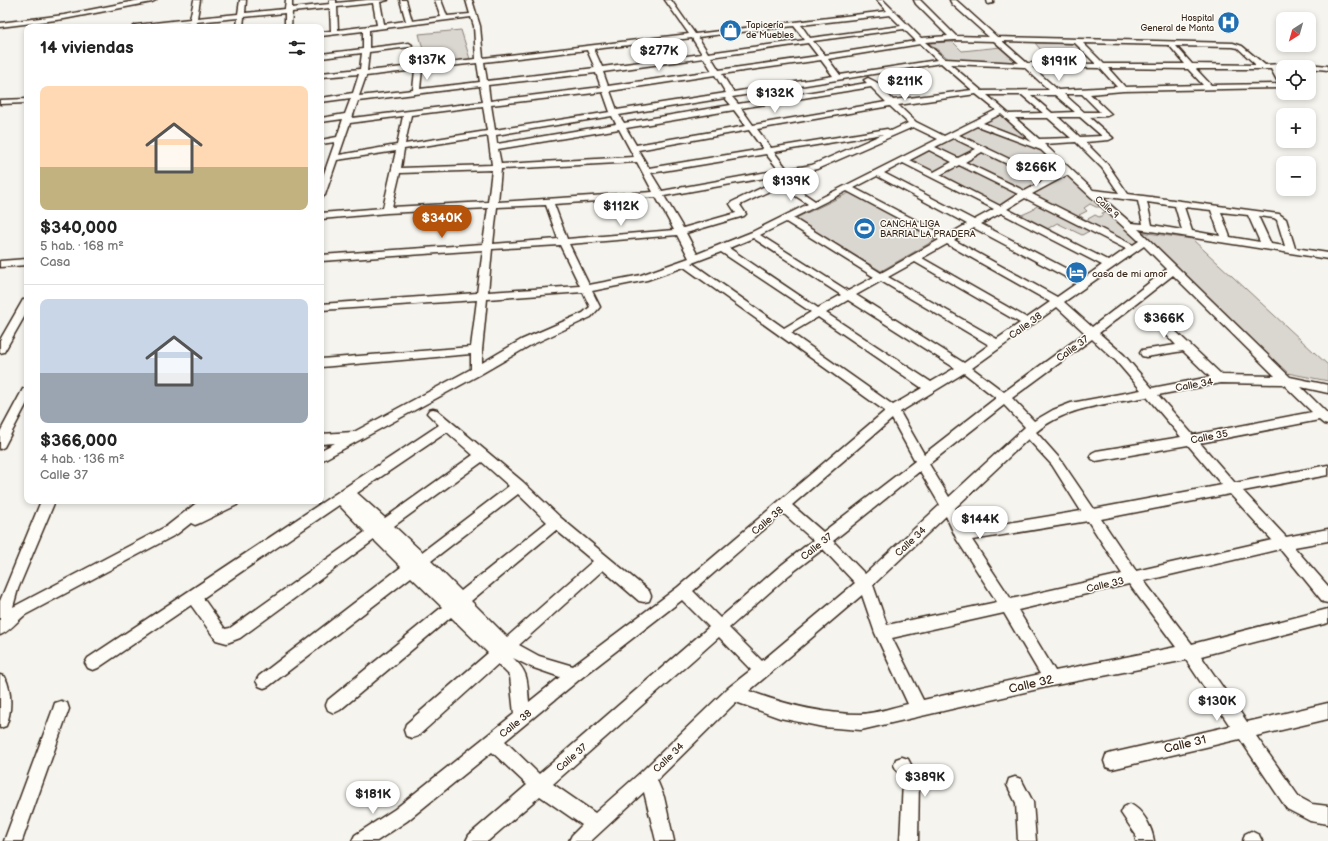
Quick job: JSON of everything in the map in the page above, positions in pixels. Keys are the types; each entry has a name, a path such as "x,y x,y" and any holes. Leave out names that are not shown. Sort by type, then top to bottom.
{"main road":[{"path":"0,25 64,17 135,1 152,0"}],"street":[{"path":"197,0 193,24 334,3 385,0"},
{"path":"240,24 243,0"},
{"path":"288,24 289,0"},
{"path":"376,0 381,27"},
{"path":"403,0 410,24"},
{"path":"438,0 445,19"},
{"path":"469,0 479,42 480,61 488,103 497,167 476,350 477,371"},
{"path":"324,258 564,243 680,232 741,214 734,204 789,178 736,107 706,54 668,0"},
{"name":"Calle 9","path":"880,0 891,13 941,61 1047,151 1129,226 1325,418"},
{"path":"917,0 918,3 954,38"},
{"path":"953,0 954,3 994,40 1109,138 1036,142"},
{"path":"334,3 335,33"},
{"path":"324,75 419,68 891,13"},
{"path":"324,34 474,16"},
{"path":"796,24 838,77"},
{"path":"324,100 416,92 599,70 906,27"},
{"path":"324,186 363,72 366,50 366,29"},
{"path":"324,120 407,114 605,89 822,58 920,41 954,38 1237,46 1263,67"},
{"path":"1077,41 1123,89"},
{"path":"1171,44 1209,88"},
{"path":"324,56 409,45"},
{"path":"590,48 614,113 680,232 690,261 783,333 893,411 947,506 962,536 1008,606 1051,679"},
{"path":"324,165 333,161 400,148 941,61 1024,65 1263,67 1298,65 1328,68"},
{"path":"633,148 892,103 979,92 1084,92 1123,89 1282,86 1283,84 1273,66"},
{"path":"416,92 419,68"},
{"path":"862,73 913,124 944,139"},
{"path":"494,147 873,84"},
{"path":"1023,92 1078,139 1117,182 1125,196"},
{"path":"324,308 585,289 636,280 690,261 754,235 976,123 1004,114 1108,114 1084,92"},
{"path":"0,102 24,101"},
{"path":"387,210 407,114"},
{"path":"976,123 1047,151"},
{"path":"324,216 387,210 549,202 659,194 814,167 900,128 913,124"},
{"path":"646,171 900,128"},
{"path":"953,134 1049,181"},
{"path":"324,141 340,138"},
{"path":"928,147 1133,249"},
{"path":"934,175 982,149"},
{"path":"396,171 639,159"},
{"path":"904,160 1109,265"},
{"path":"783,333 1025,194 1069,171"},
{"path":"877,173 1085,283"},
{"path":"780,182 814,204"},
{"path":"847,188 947,240 1058,302 1120,358 1232,488 1283,543 1328,597"},
{"path":"1091,192 1276,216 1281,219 1291,250"},
{"path":"1142,198 1148,227"},
{"path":"324,454 477,371 525,343 592,311 594,307 593,303 564,243 549,202"},
{"path":"1179,204 1188,233"},
{"path":"1215,208 1226,240"},
{"path":"1252,213 1267,246"},
{"path":"786,218 881,277 998,345"},
{"path":"1129,226 1148,227 1188,233 1328,256"},
{"path":"754,235 964,368 1004,398 1031,429 1056,462 1133,578 1189,652 1293,803 1310,812 1328,815"},
{"name":"Calle 38","path":"361,841 401,814 576,674 683,591 893,411 964,368 998,345 1144,241"},
{"path":"722,248 931,388"},
{"path":"915,258 1028,323"},
{"path":"0,264 24,262"},
{"name":"Calle 37","path":"475,841 784,571 1004,398 1092,333 1173,270"},
{"path":"0,349 4,338 15,325 24,308"},
{"path":"15,325 24,324"},
{"path":"1166,329 1219,379"},
{"path":"1146,353 1185,348"},
{"path":"324,363 476,350"},
{"name":"Calle 34","path":"578,841 647,778 734,693 865,583 1031,429 1057,413 1071,407 1219,379 1286,380 1328,389"},
{"path":"0,444 6,422 24,396"},
{"path":"433,413 518,486 556,522 644,596"},
{"name":"Calle 35","path":"1096,456 1325,418"},
{"path":"93,663 447,426"},
{"path":"324,439 359,436"},
{"path":"193,596 221,635 227,636 235,633 482,455"},
{"path":"962,536 1092,515 1328,470"},
{"path":"264,681 518,486"},
{"path":"344,495 417,564 502,650 517,672 522,718"},
{"path":"0,624 10,589 47,504"},
{"path":"172,530 205,504"},
{"path":"0,628 9,618 20,610 172,530 226,504"},
{"path":"784,506 823,540 865,583 882,633 919,710"},
{"path":"334,705 556,522"},
{"name":"Calle 33","path":"882,633 1133,578 1283,543 1328,535"},
{"path":"412,730 603,560"},
{"path":"683,591 762,671"},
{"name":"Calle 32","path":"734,693 780,710 823,720 861,722 1051,679 1189,652 1328,616"},
{"path":"502,650 576,674"},
{"path":"0,682 3,707 0,720"},
{"path":"14,841 61,709"},
{"name":"Calle 31","path":"1112,761 1328,712"},
{"path":"493,741 539,785 596,825"},
{"path":"902,764 911,780 909,841"},
{"path":"647,778 655,797 665,841"},
{"path":"1015,785 1024,802 1027,841"},
{"path":"1130,813 1144,832 1145,841"}],"shaded area":[{"path":"461,30 470,59 427,65 419,34"},
{"path":"953,42 962,51 1001,47 1018,64 950,60 929,43"},
{"path":"1035,43 1077,44 1088,57 1046,56"},
{"path":"1000,114 1064,171 1001,207 910,161"},
{"path":"1068,172 1143,240 1135,248 1029,193","holes":["1090,204 1096,207 1101,207 1107,212 1102,213 1103,215 1099,217 1095,215 1086,220 1079,215 1087,211 1084,208"]},
{"name":"CANCHA LIGA BARRIAL LA PRADERA","path":"851,192 935,240 881,271 794,219"},
{"path":"1040,204 1093,229 1082,235 1057,223 1044,231 1017,217 1033,210"},
{"path":"1140,232 1192,239 1328,365 1328,381 1287,373"}],"place":[{"name":"Hospital General de Manta","path":"1229,23"},
{"name":"Tapicería de Muebles","path":"730,30"},
{"name":"CANCHA LIGA BARRIAL LA PRADERA","path":"864,229"},
{"name":"casa de mi amor","path":"1076,273"}]}
